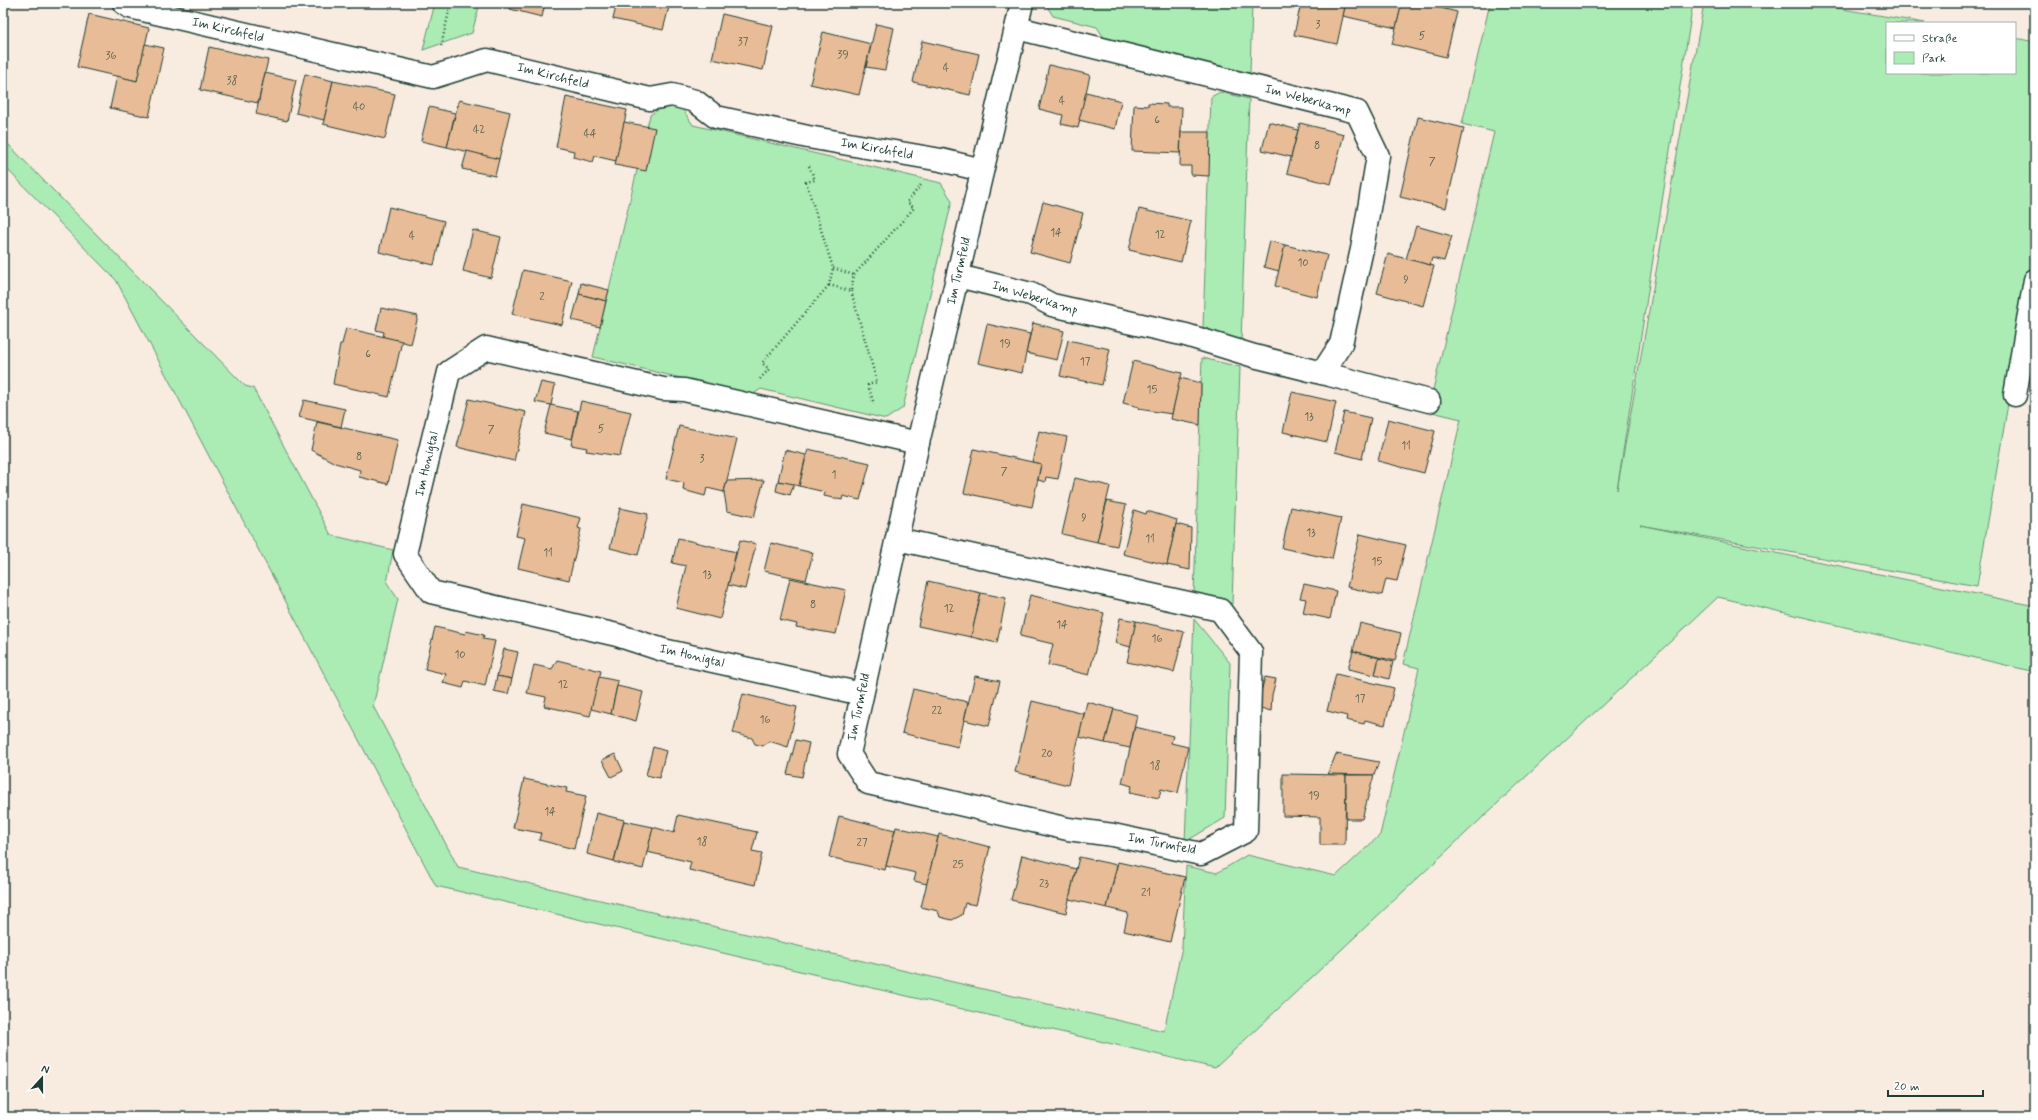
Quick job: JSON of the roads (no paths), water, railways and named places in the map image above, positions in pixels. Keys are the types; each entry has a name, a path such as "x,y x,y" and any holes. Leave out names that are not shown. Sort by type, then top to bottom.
{"street":[{"name":"Im Kirchfeld","path":"124,3 130,7 433,78 487,60 650,99 672,95 695,101 716,117 808,137 941,160 982,170"},
{"name":"Im Turmfeld","path":"897,539 1220,610 1251,652 1246,830 1201,854 1113,835 1068,829 868,783 849,754 918,443 1022,3"},
{"name":"Im Weberkamp","path":"1017,28 1357,112 1378,156 1362,249 1341,344 1322,373"},
{"name":"Im Weberkamp","path":"958,276 1031,294 1052,305 1186,335 1254,356 1429,401"},
{"path":"2015,394 2035,280"},
{"name":"Im Honigtal","path":"862,694 663,650 617,635 431,592 406,554 449,372 486,348 663,390 684,390 918,443"}]}
